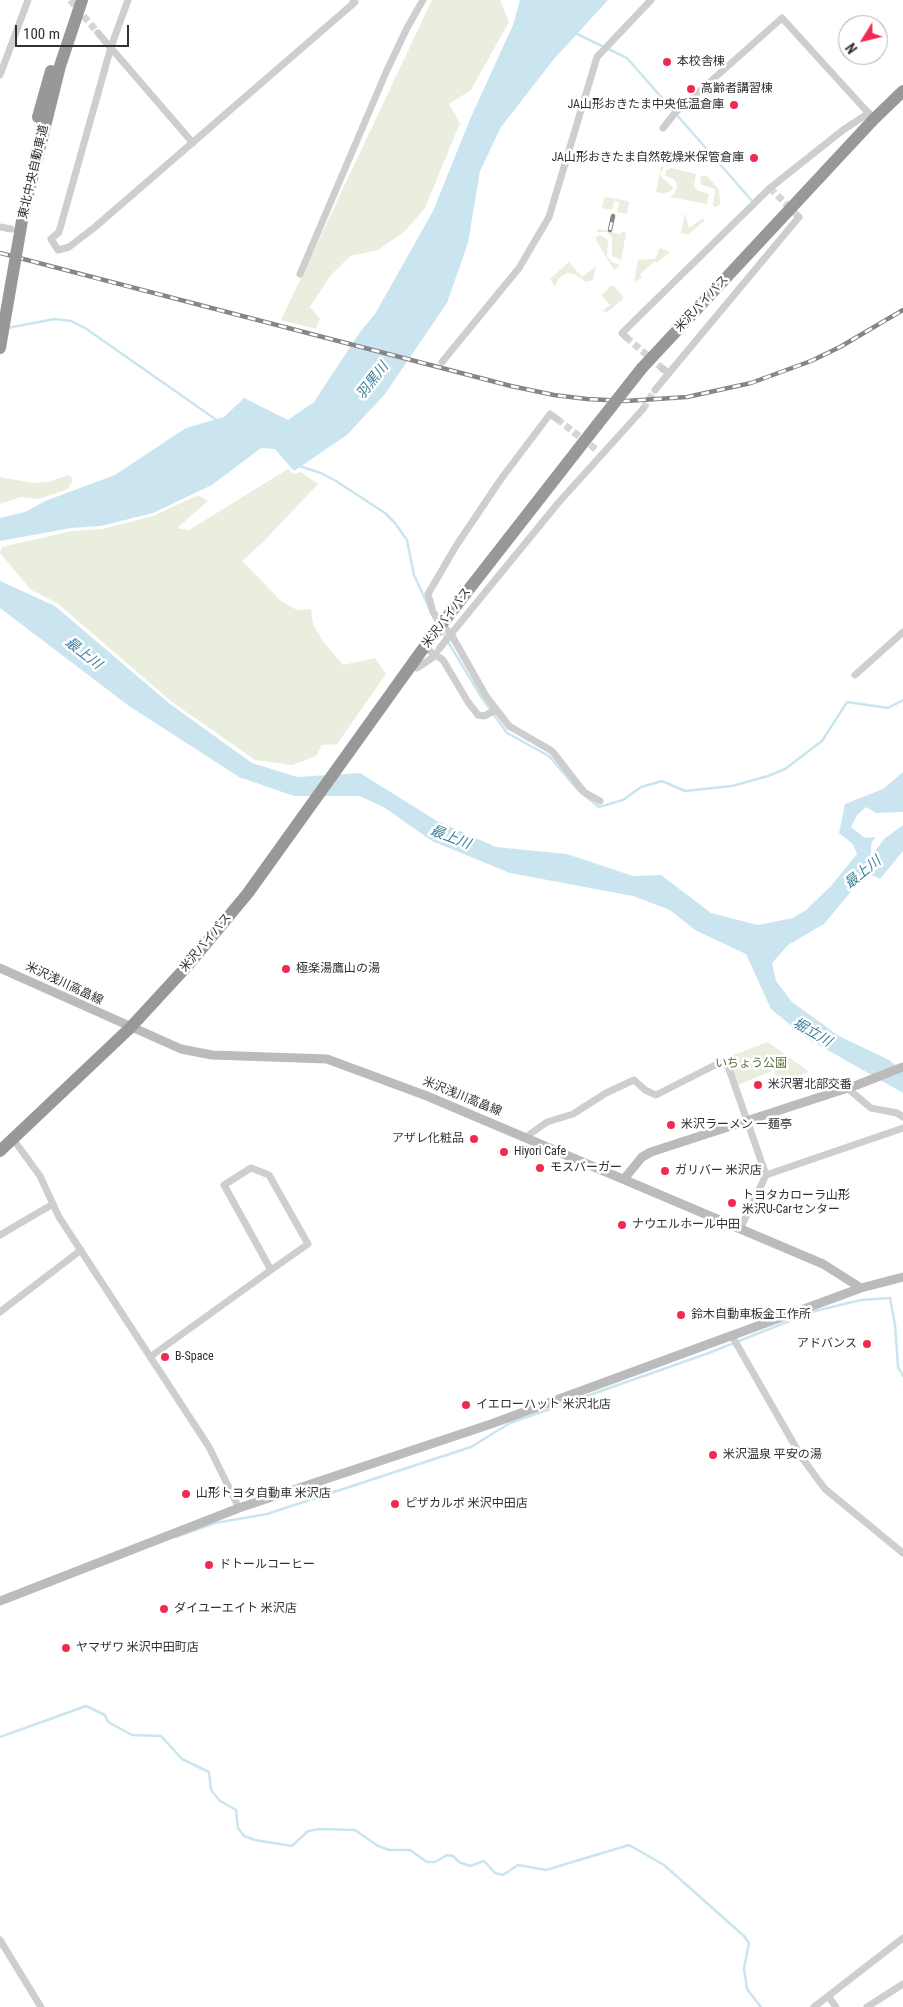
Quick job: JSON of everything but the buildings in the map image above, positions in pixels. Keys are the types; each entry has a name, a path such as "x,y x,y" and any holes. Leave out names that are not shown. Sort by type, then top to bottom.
{"highway":[{"name":"東北中央自動車道","path":"0,348 20,215 44,92 74,0"},
{"name":"東北中央自動車道","path":"0,300 20,215 60,66 82,0"},
{"name":"米沢バイパス","path":"1,1149 130,1028 177,979 248,894 444,621 642,368 871,116 903,91"}],"street":[{"path":"0,75 28,0"},
{"path":"128,0 111,47 59,232 51,239 58,250 70,248 355,2 353,0"},
{"path":"300,274 388,70 407,28 423,0"},
{"path":"442,362 519,268 549,217 596,57 651,0"},
{"path":"626,337 622,333 770,188 842,130 871,116 782,18 676,112 663,128"},
{"path":"98,33 193,143"},
{"path":"655,390 666,371 799,217"},
{"path":"0,227 11,229"},
{"path":"441,648 599,451 643,409"},
{"path":"557,419 550,414 502,479 456,546 428,594 433,612 444,621 450,636 493,712 513,730 552,751 584,792 600,801"},
{"path":"855,675 903,632"},
{"path":"427,644 443,660 468,702 478,714 493,712"},
{"path":"410,669 417,668 432,658"},
{"name":"米沢浅川高畠線","path":"0,968 172,1046 202,1054 327,1059 426,1096 526,1137 823,1264 861,1288"},
{"path":"526,1137 547,1122 573,1114 606,1093 634,1080 645,1090 656,1096 719,1063 728,1066 766,1175"},
{"path":"624,1179 642,1157 651,1152 857,1085 903,1067"},
{"path":"847,1088 871,1108 903,1116"},
{"path":"740,1229 766,1175 903,1128"},
{"path":"13,1139 40,1176 53,1204 81,1250 209,1447 239,1508"},
{"path":"150,1357 308,1244 269,1175 251,1168 224,1185 271,1270"},
{"path":"0,1235 53,1204"},
{"path":"0,1312 81,1250"},
{"path":"0,1601 239,1508 490,1424 861,1288 903,1277"},
{"path":"732,1336 802,1458 824,1489 903,1553"},
{"path":"814,2007 903,1938"},
{"path":"0,1940 41,2006"},
{"path":"867,2007 903,1984"},
{"path":"828,1996 836,2007"}],"green space":[{"path":"432,0 500,0 509,22 471,90 449,104 460,123 425,208 404,232 378,250 350,256 331,275 310,307 320,319 316,329 281,320"},
{"path":"661,166 664,167 660,173 661,177 673,187 672,190 664,194 656,192"},
{"path":"671,168 696,174 694,186 697,190 709,194 707,204 670,197 675,193 677,186 675,180 665,175 666,170"},
{"path":"701,176 707,176 719,190 720,204 716,207 713,206 715,189 702,185 700,182"},
{"path":"604,198 627,201 629,203 627,214 617,212 619,202 614,201 612,210 602,208"},
{"path":"685,213 689,228 703,218 704,221 688,235 681,233"},
{"path":"598,229 621,234 622,231 626,233 621,260 612,256 612,237 607,232 597,232"},
{"path":"600,235 608,240 607,256 612,262 620,265 614,270 596,240 596,237"},
{"path":"660,248 670,252 657,263 655,261 640,274 642,277 634,282 638,260 655,259"},
{"path":"569,262 582,277 596,266 593,280 586,282 574,274 567,273 558,279 555,287 550,279"},
{"path":"611,286 614,286 623,296 622,300 606,313 603,310 610,305 601,295"},
{"path":"288,469 293,474 301,472 318,484 263,542 242,561 281,601 297,610 311,609 313,624 322,640 343,665 375,658 386,674 337,744 322,745 316,756 292,765 255,760 172,702 57,603 31,590 0,553 2,547 72,531 102,529 153,516 198,495 208,501 177,528 189,530"},
{"path":"69,475 73,480 68,489 39,499 20,497 0,504 0,477 34,483 48,482"},
{"name":"いちょう公園","path":"768,1042 809,1072 778,1083 774,1070 738,1085 728,1057"}],"water":[{"name":"羽黒川","path":"520,0 608,0 554,59 501,127 480,171 468,243 447,303 385,394 347,435 294,471 275,449 261,448 212,485 153,513 101,526 71,528 0,541 0,518 25,512 45,501 115,475 186,428 224,417 244,398 288,420 314,402 360,332 375,314 433,211 471,117 513,25"},
{"path":"0,581 55,606 170,704 252,763 297,777 360,773 437,821 496,847 567,854 633,876 661,875 711,913 758,925 793,918 806,910 831,886 857,854 853,844 839,833 845,804 883,789 903,772 903,812 876,813 866,807 857,815 851,827 865,838 875,837 871,844 871,857 884,839 903,825 903,851 880,879 869,874 858,883 824,924 788,945 772,963 776,981 792,1002 839,1036 889,1060 903,1071 903,1093 805,1037 771,1009 746,954 695,930 670,910 633,896 510,873 432,841 385,808 360,796 294,796 239,777 129,706 0,608"}],"waterway":[{"path":"575,33 627,58 753,202"},
{"path":"7,328 55,319 71,321 85,328 218,421"},
{"path":"299,466 321,473 336,481 385,513 395,523 407,540 414,575 436,623"},
{"path":"442,632 482,698 507,733 549,756 578,790 599,807 623,800 641,787 662,781 685,791 732,786 768,776 785,769 822,741 847,702 888,708 903,700"},
{"path":"176,1537 215,1523 267,1514 471,1447 510,1423 706,1354 815,1311 861,1300 890,1298 895,1325 898,1367 903,1376"},
{"path":"0,1737 86,1706 105,1715 108,1722 132,1735 161,1736 182,1759 209,1772 211,1790 220,1801 236,1810 238,1828 244,1836 255,1840 292,1846 308,1831 320,1829 355,1830 378,1846 389,1850 410,1850 427,1862 435,1862 447,1855 453,1856 459,1862 470,1866 484,1861 495,1873 503,1875 518,1865 546,1870 629,1845 664,1865 744,1936 749,1943 744,1968 747,1989 761,2007"}],"tunnel":[{"path":"70,0 98,33"},
{"path":"770,188 799,217"},
{"path":"626,337 663,369"},
{"path":"643,409 655,390"},
{"path":"557,419 597,450"}],"railway":[{"path":"610,230 613,216"},
{"path":"0,253 511,386 554,395 587,399 626,401 687,397 751,383 811,361 840,347 903,310"}],"place":[{"name":"本校舎棟","path":"667,62"},
{"name":"高齢者講習棟","path":"691,89"},
{"name":"JA山形おきたま中央低温倉庫","path":"734,105"},
{"name":"JA山形おきたま自然乾燥米保管倉庫","path":"754,158"},
{"name":"極楽湯鷹山の湯","path":"286,969"},
{"name":"米沢署北部交番","path":"758,1085"},
{"name":"米沢ラーメン 一麺亭","path":"671,1125"},
{"name":"アザレ化粧品","path":"474,1139"},
{"name":"Hiyori Cafe","path":"504,1152"},
{"name":"モスバーガー","path":"540,1168"},
{"name":"ガリバー 米沢店","path":"665,1171"},
{"name":"トヨタカローラ山形 米沢U-Carセンター","path":"732,1203"},
{"name":"ナウエルホール中田","path":"622,1225"},
{"name":"鈴木自動車板金工作所","path":"681,1315"},
{"name":"アドバンス","path":"867,1344"},
{"name":"B-Space","path":"165,1357"},
{"name":"イエローハット 米沢北店","path":"466,1405"},
{"name":"米沢温泉 平安の湯","path":"713,1455"},
{"name":"山形トヨタ自動車 米沢店","path":"186,1494"},
{"name":"ピザカルポ 米沢中田店","path":"395,1504"},
{"name":"ドトールコーヒー","path":"209,1565"},
{"name":"ダイユーエイト 米沢店","path":"164,1609"},
{"name":"ヤマザワ 米沢中田町店","path":"66,1648"}],"water label":[{"name":"最上川","path":"83,654"},
{"name":"最上川","path":"450,838"},
{"name":"最上川","path":"863,873"},
{"name":"堀立川","path":"812,1033"}]}
